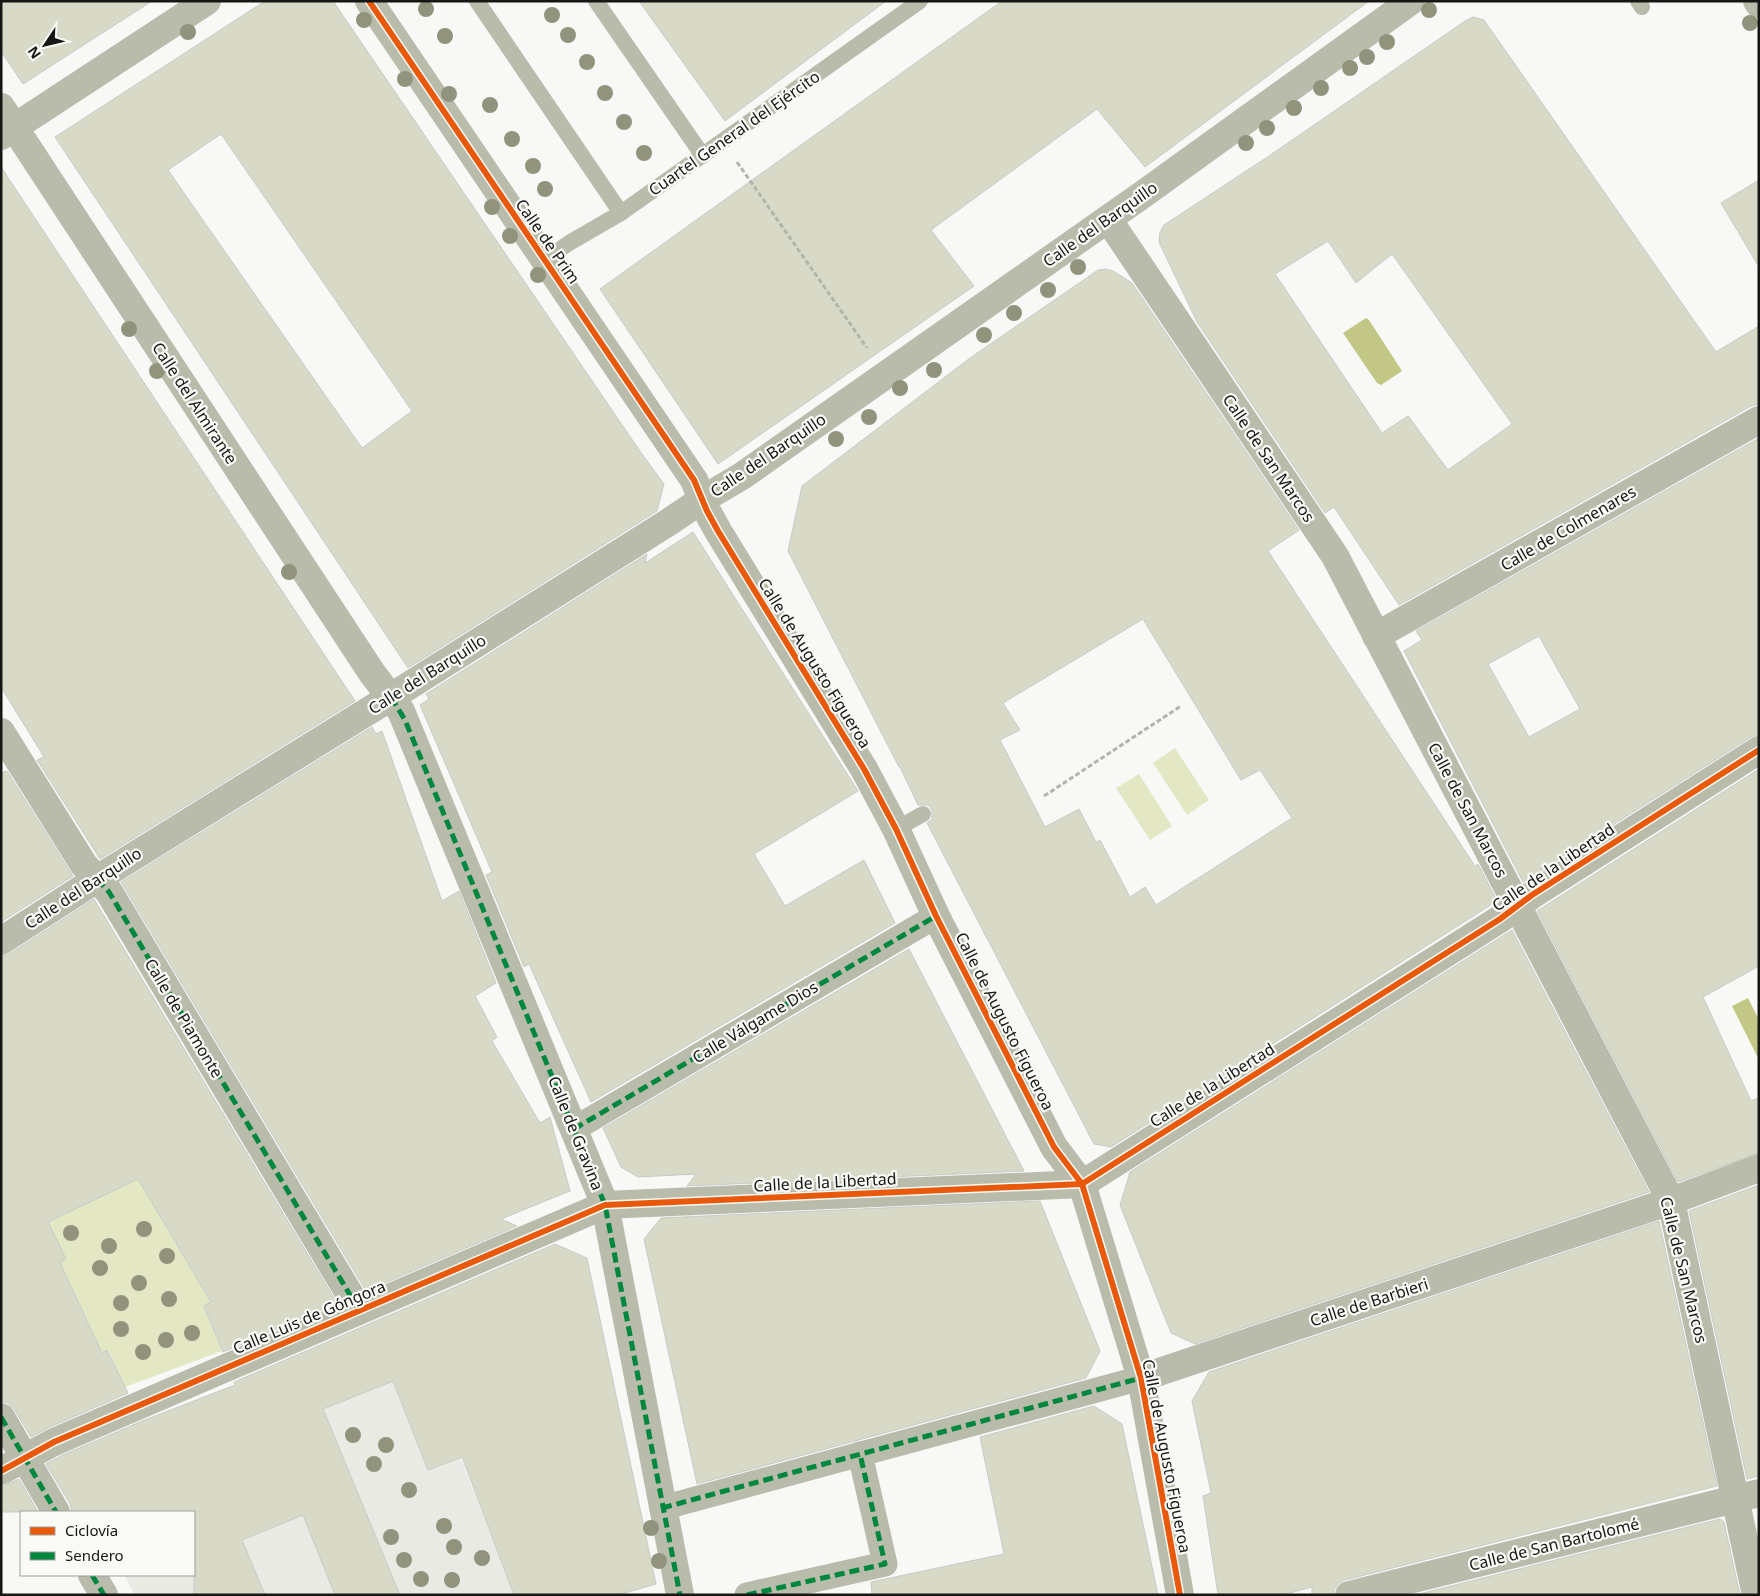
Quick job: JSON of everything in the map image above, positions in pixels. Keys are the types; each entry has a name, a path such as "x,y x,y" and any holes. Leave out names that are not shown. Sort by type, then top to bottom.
{"street":[{"path":"6,123 207,1"},
{"name":"Calle de Prim","path":"369,1 687,469 702,498"},
{"name":"Calle del Barquillo","path":"1,941 97,879 669,522 702,498 742,476 1108,219 1411,1"},
{"name":"Calle del Almirante","path":"6,123 372,673 391,697"},
{"name":"Calle de San Marcos","path":"1108,219 1335,556 1671,1201 1748,1496 1756,1595"},
{"name":"Calle de Colmenares","path":"1376,636 1759,420"},
{"name":"Calle de Augusto Figueroa","path":"702,498 718,531 864,769 896,830 936,916 1054,1147 1082,1184 1141,1378 1180,1595"},
{"name":"Calle de Gravina","path":"391,697 401,711 605,1205 680,1595"},
{"name":"Calle de Piamonte","path":"4,741 84,865 109,892 360,1310"},
{"name":"Calle de la Libertad","path":"605,1205 1082,1184 1500,920 1532,895 1759,750"},
{"name":"Calle Válgame Dios","path":"574,1129 936,916"},
{"name":"Calle de Barbieri","path":"662,1508 1141,1378 1671,1201 1759,1168"},
{"name":"Calle Luis de Góngora","path":"1,1471 54,1442 605,1205"},
{"path":"1,1417 55,1511"},
{"path":"747,1595 885,1564 860,1454"},
{"name":"Calle de San Bartolomé","path":"1349,1595 1748,1496"},
{"path":"93,1576 104,1595"}],"lane":[{"path":"477,1 622,213"},
{"path":"596,1 703,156"},
{"name":"Cuartel General del Ejército","path":"545,260 569,243 622,213 920,1"},
{"path":"896,830 922,814"}],"path":[{"path":"723,141 872,356"},
{"path":"1044,796 1181,706"}],"shaded area":[{"path":"1366,318 1402,371 1381,385 1377,383 1343,333"},
{"path":"1175,748 1209,800 1187,815 1153,763"},
{"path":"1139,774 1172,826 1150,840 1116,788"},
{"path":"1748,998 1759,1020 1759,1060 1732,1006"},
{"path":"143,1176 160,1217 196,1277 233,1290 204,1306 222,1351 125,1387 108,1350 102,1353 60,1263 66,1259 48,1222"},
{"path":"406,1317 514,1595 135,1595 125,1576 195,1576 195,1511 89,1511 59,1455"}],"building":[{"path":"1,1 152,1 23,84 1,51"},
{"path":"265,1 333,1 664,484 657,511 408,668 55,137","holes":["221,134 412,411 362,448 168,170"]},
{"path":"639,1 886,1 725,121"},
{"path":"1002,1 1369,1 1145,167 1097,109 931,230 974,286 718,464 600,289"},
{"path":"1473,17 1484,20 1716,352 1759,326 1759,404 1751,406 1399,605 1334,507 1325,513 1197,322 1159,242 1160,232 1164,225 1269,156","holes":["1328,241 1356,283 1392,254 1512,424 1448,470 1408,416 1382,433 1275,274"]},
{"path":"1,167 355,701 100,859 37,760 44,757 1,687"},
{"path":"1759,180 1759,267 1721,203"},
{"path":"1106,269 1113,271 1132,283 1299,530 1268,551 1475,866 1478,864 1497,901 1111,1147 1094,1144 927,823 932,819 932,810 928,805 918,805 788,551 802,486 970,358 1098,270","holes":["1143,619 1241,780 1260,770 1292,818 1156,905 1145,887 1130,897 1100,840 1096,842 1079,809 1045,827 1000,740 1020,730 1003,703"]},
{"path":"1759,438 1759,734 1751,737 1523,882 1404,651 1422,640 1416,631","holes":["1539,636 1580,709 1529,737 1488,664"]},
{"path":"693,532 858,791 754,854 785,906 864,860 895,923 591,1102 529,964 524,967 486,875 492,872 420,705 429,699 426,694 647,554 645,563"},
{"path":"372,727 376,734 382,731 442,901 459,891 496,983 475,996 497,1037 492,1041 540,1123 550,1117 570,1191 501,1219 517,1226 366,1291 121,882"},
{"path":"1759,769 1759,966 1703,997 1751,1101 1759,1098 1759,1153 1678,1182 1537,911"},
{"path":"7,771 73,876 1,922 1,773"},
{"path":"94,899 337,1303 223,1352 204,1306 211,1302 138,1179 48,1222 66,1259 60,1263 102,1353 107,1350 128,1393 31,1437 14,1409 8,1403 1,1401 1,957 9,954"},
{"path":"1512,930 1649,1192 1195,1344 1171,1333 1120,1205 1130,1172"},
{"path":"909,949 1024,1171 687,1186 696,1174 638,1177 621,1167 603,1128"},
{"path":"1759,1185 1759,1476 1747,1479 1689,1211"},
{"path":"1040,1201 1100,1351 1086,1378 697,1484 644,1239 661,1218"},
{"path":"1659,1221 1717,1486 1345,1580 1338,1584 1334,1590 1334,1595 1312,1595 1312,1587 1282,1595 1218,1595 1203,1496 1211,1493 1192,1401 1209,1372"},
{"path":"555,1244 587,1258 656,1584 618,1595 514,1595 462,1457 428,1470 393,1381 323,1409 400,1595 335,1595 303,1515 242,1540 265,1595 194,1595 195,1511 72,1511 70,1504 46,1464 142,1421 235,1385 234,1382"},
{"path":"1094,1406 1122,1424 1158,1595 872,1595 871,1582 1004,1554 980,1437"},
{"path":"19,1479 37,1511 1,1512 1,1487"},
{"path":"1720,1519 1724,1522 1740,1595 1415,1595"}],"marked path":[{"path":"391,697 405,720 605,1205 680,1595"},
{"path":"97,879 109,892 359,1310"},
{"path":"574,1129 936,916"},
{"path":"662,1508 1141,1378"},
{"path":"1,1417 55,1511"},
{"path":"747,1595 885,1564 860,1454"},
{"path":"93,1576 104,1595"}],"cycle path":[{"path":"369,1 694,480 718,531 864,769 896,829 936,916 1054,1147 1082,1184 1141,1378 1180,1595"},
{"path":"1,1471 54,1442 605,1205 1082,1184 1500,919 1532,895 1759,750"}]}
